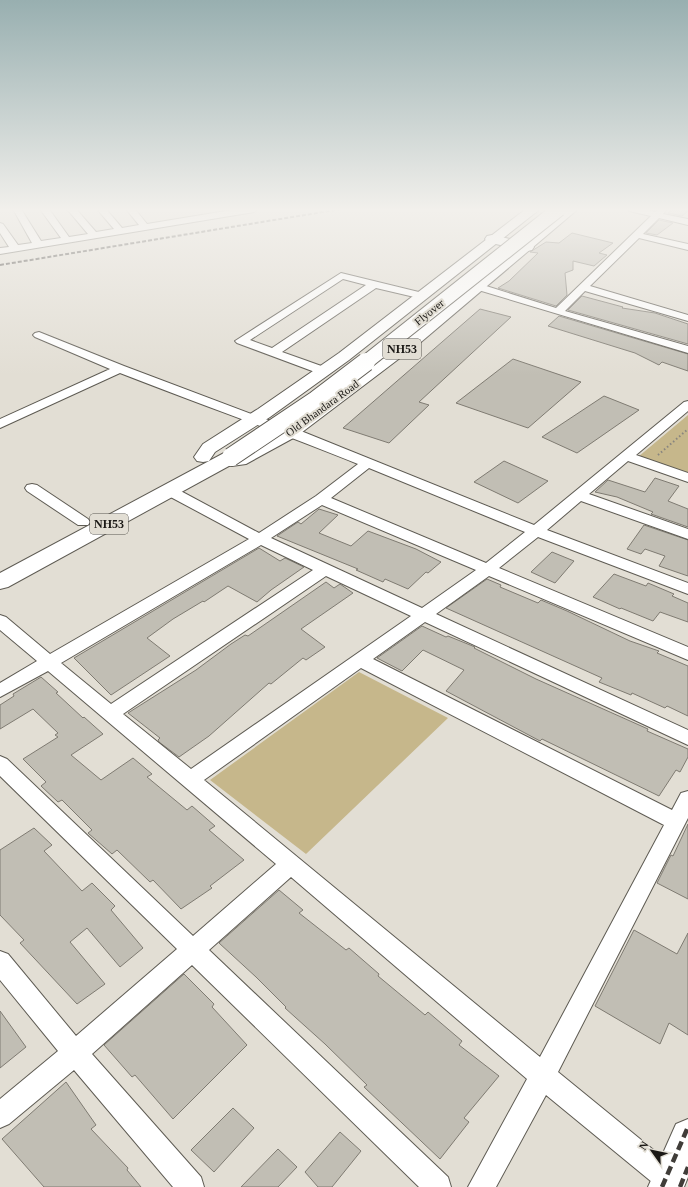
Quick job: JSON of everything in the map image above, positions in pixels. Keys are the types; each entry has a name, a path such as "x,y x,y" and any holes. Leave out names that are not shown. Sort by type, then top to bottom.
{"highway":[{"name":"Flyover","path":"217,457 422,308 476,264"},
{"name":"Flyover","path":"217,457 272,432 320,398 489,264"},
{"name":"Old Bhandara Road","path":"0,582 170,491 217,457"},
{"name":"NH53","path":"0,567 83,522 217,457"}],"main road":[{"name":"NH53","path":"217,457 209,448 254,420 323,372 423,296 461,264"},
{"name":"Old Bhandara Road","path":"217,457 240,460 291,432 416,339 507,264"},
{"path":"667,1183 688,1136"}],"street":[{"path":"558,312 606,264"},
{"path":"323,372 274,352 241,341 341,276 423,296"},
{"path":"274,352 375,284"},
{"path":"479,287 688,350"},
{"path":"583,287 688,318"},
{"path":"39,335 120,369 254,420 291,432 536,531 688,589"},
{"path":"0,424 120,369"},
{"path":"190,780 487,570 688,405"},
{"path":"626,456 688,478"},
{"path":"0,691 260,539 321,499 367,463"},
{"path":"32,488 83,522"},
{"path":"170,491 260,539 688,738"},
{"path":"579,495 688,534"},
{"path":"321,499 688,654"},
{"path":"110,714 326,569"},
{"path":"0,621 543,1076 667,1183"},
{"path":"360,660 676,822"},
{"path":"0,764 438,1187"},
{"path":"481,1187 543,1076 688,799"},
{"path":"0,1115 75,1053 291,864"},
{"path":"0,962 75,1053 191,1187"}],"path":[{"path":"662,460 655,457 687,430 688,434"}],"shaded area":[{"path":"688,415 688,474 638,457"},
{"path":"359,672 448,718 306,854 210,780"}],"building":[{"path":"526,264 573,264 573,270 565,273 567,295 556,306 498,288 509,281"},
{"path":"582,296 623,307 622,308 655,313 688,324 688,344 568,310"},
{"path":"480,309 511,317 419,402 429,405 389,443 343,428"},
{"path":"559,316 688,354 688,371 662,362 659,365 635,353 548,326"},
{"path":"513,359 581,382 528,428 456,403"},
{"path":"604,396 639,410 577,453 542,437"},
{"path":"504,461 548,481 518,503 474,482"},
{"path":"655,478 679,486 668,501 688,509 688,527 651,514 653,512 617,497 595,492 608,480 645,492"},
{"path":"319,509 338,515 319,533 351,546 368,531 416,549 441,562 428,573 426,572 408,589 385,579 383,582 356,570 358,569 277,536 298,522 301,524"},
{"path":"644,525 688,540 688,576 659,566 665,556 645,549 641,554 627,549"},
{"path":"259,548 280,561 285,558 304,567 271,590 257,602 228,586 204,602 203,601 173,619 147,638 170,656 111,695 74,658"},
{"path":"552,552 574,561 555,583 531,572"},
{"path":"614,574 646,586 648,583 674,594 672,596 688,603 688,622 660,612 653,621 593,597"},
{"path":"487,579 501,585 500,587 538,603 541,600 567,611 630,641 659,651 657,653 688,666 688,716 667,706 665,708 632,693 631,695 599,682 602,678 446,608"},
{"path":"326,582 334,588 340,584 353,593 301,629 325,647 306,660 303,658 271,684 269,683 209,736 179,757 159,742 158,740 160,738 128,713 196,670 245,635 248,636"},
{"path":"422,626 446,637 448,636 475,647 474,648 536,679 648,729 647,731 688,749 688,757 680,772 676,770 659,796 542,739 540,741 446,691 464,670 423,650 402,671 377,658"},
{"path":"41,677 83,718 84,717 103,734 71,755 101,780 133,758 152,774 147,777 187,810 192,806 215,826 209,830 244,860 210,886 212,888 181,909 153,880 150,882 117,850 112,854 88,833 92,830 62,800 58,802 41,786 46,782 23,759 58,737 55,735 58,733 33,709 0,729 0,705 14,696 13,694"},
{"path":"688,824 688,899 657,883 671,855 673,856"},
{"path":"34,828 52,845 44,851 82,891 92,883 115,906 111,910 143,948 120,967 87,928 70,942 105,984 77,1004 20,943 24,940 0,915 0,850"},
{"path":"279,890 303,910 299,913 346,950 349,948 379,974 378,976 425,1015 428,1012 462,1041 459,1045 499,1076 464,1118 469,1122 440,1159 364,1087 367,1085 285,1008 286,1007 256,977 219,943"},
{"path":"634,930 677,954 688,933 688,1035 669,1023 660,1044 595,1006"},
{"path":"184,974 214,1004 212,1007 247,1045 173,1119 135,1075 132,1077 104,1045"},
{"path":"0,1011 26,1047 0,1068"},
{"path":"66,1082 96,1125 91,1129 128,1168 127,1170 141,1187 44,1187 2,1139"},
{"path":"233,1108 254,1128 214,1172 191,1150"},
{"path":"340,1132 361,1151 332,1187 318,1187 305,1172"},
{"path":"278,1149 297,1167 278,1187 241,1187"}],"railway":[{"path":"662,1187 688,1127"},
{"path":"680,1187 688,1167"}]}
